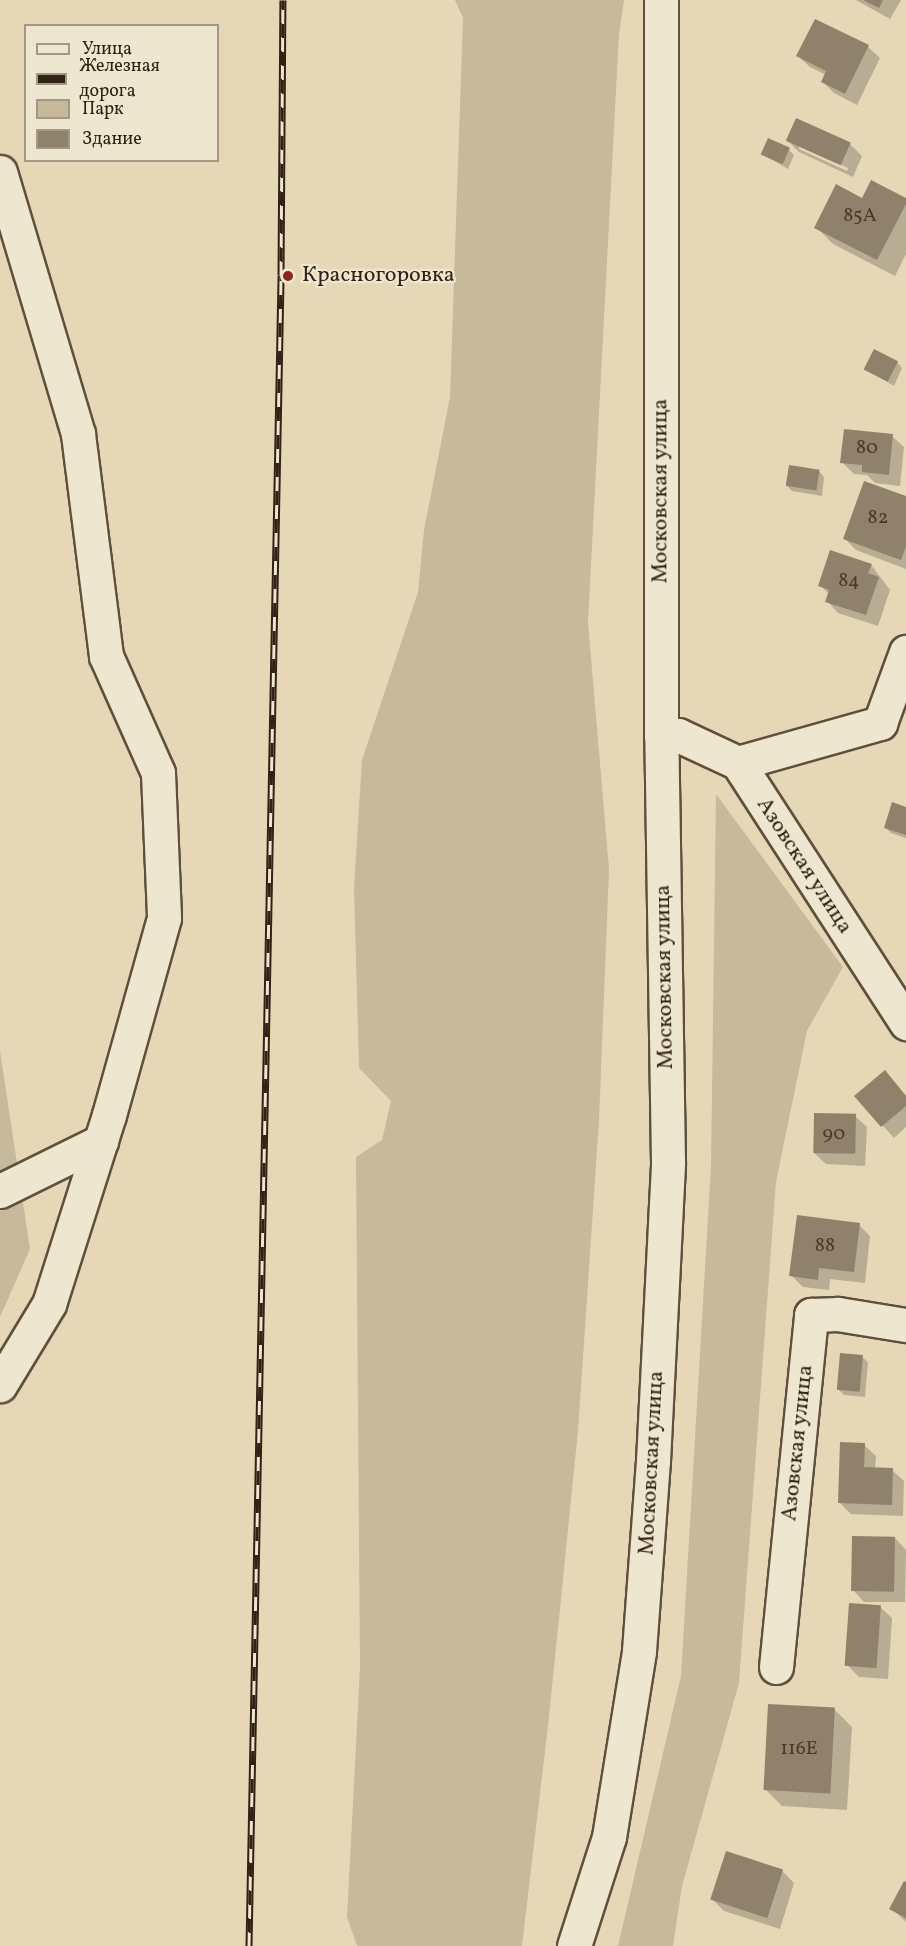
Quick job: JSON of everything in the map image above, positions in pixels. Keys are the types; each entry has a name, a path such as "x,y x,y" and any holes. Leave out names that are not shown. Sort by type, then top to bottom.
{"main road":[{"name":"Московская улица","path":"593,1946 626,1841 657,1653 671,1462 685,1162 669,735 661,0"},
{"name":"Московская улица","path":"574,1946 609,1837 636,1674 652,1473 668,1162 669,735 679,0"},
{"path":"0,172 78,434 106,656 158,773 164,918 101,1141 49,1304 0,1385"},
{"path":"669,735 738,763 880,723 906,651"},
{"name":"Азовская улица","path":"738,763 906,1023"},
{"path":"0,1191 101,1141"},
{"name":"Азовская улица","path":"776,1667 811,1315 838,1314 906,1325"}],"green space":[{"path":"455,0 624,0 619,34 588,622 609,869 599,1121 578,1431 549,1717 522,1946 357,1946 347,1917 360,1668 356,1157 382,1140 391,1101 359,1068 354,888 362,760 418,592 424,530 450,397 463,18"},
{"path":"716,794 843,967 807,1031 776,1182 739,1683 682,1886 673,1946 618,1946 681,1676 711,1166"},
{"path":"0,1051 30,1249 0,1317"}],"building":[{"path":"863,0 883,0 879,8"},
{"path":"815,19 869,45 845,94 821,82 826,71 796,56"},
{"path":"796,118 851,142 841,165 786,141"},
{"path":"768,138 790,148 783,164 761,154"},
{"path":"871,180 906,198 906,204 877,260 814,228 836,184 862,198"},
{"path":"874,349 898,361 888,382 864,369"},
{"path":"844,429 893,434 889,475 862,472 862,465 840,463"},
{"path":"789,465 820,470 816,491 786,486"},
{"path":"864,481 906,496 906,546 901,560 843,539"},
{"path":"830,550 872,564 868,573 879,577 866,615 825,602 829,590 818,586"},
{"path":"892,802 906,807 906,835 884,828"},
{"path":"885,1070 906,1096 906,1106 881,1127 854,1096"},
{"path":"814,1113 856,1114 855,1154 813,1153"},
{"path":"797,1215 860,1223 854,1272 819,1268 818,1280 789,1276"},
{"path":"840,1353 863,1355 860,1392 837,1390"},
{"path":"840,1442 865,1443 864,1467 893,1468 892,1505 838,1503"},
{"path":"852,1536 895,1537 894,1592 851,1591"},
{"path":"849,1603 881,1605 877,1668 845,1666"},
{"path":"768,1704 835,1708 830,1793 763,1790"},
{"path":"726,1851 783,1870 767,1918 710,1900"},
{"path":"904,1881 906,1882 906,1918 889,1909"}],"railway":[{"path":"249,1946 281,275 283,0"}],"place":[{"name":"Красногоровка","path":"288,276"}]}
